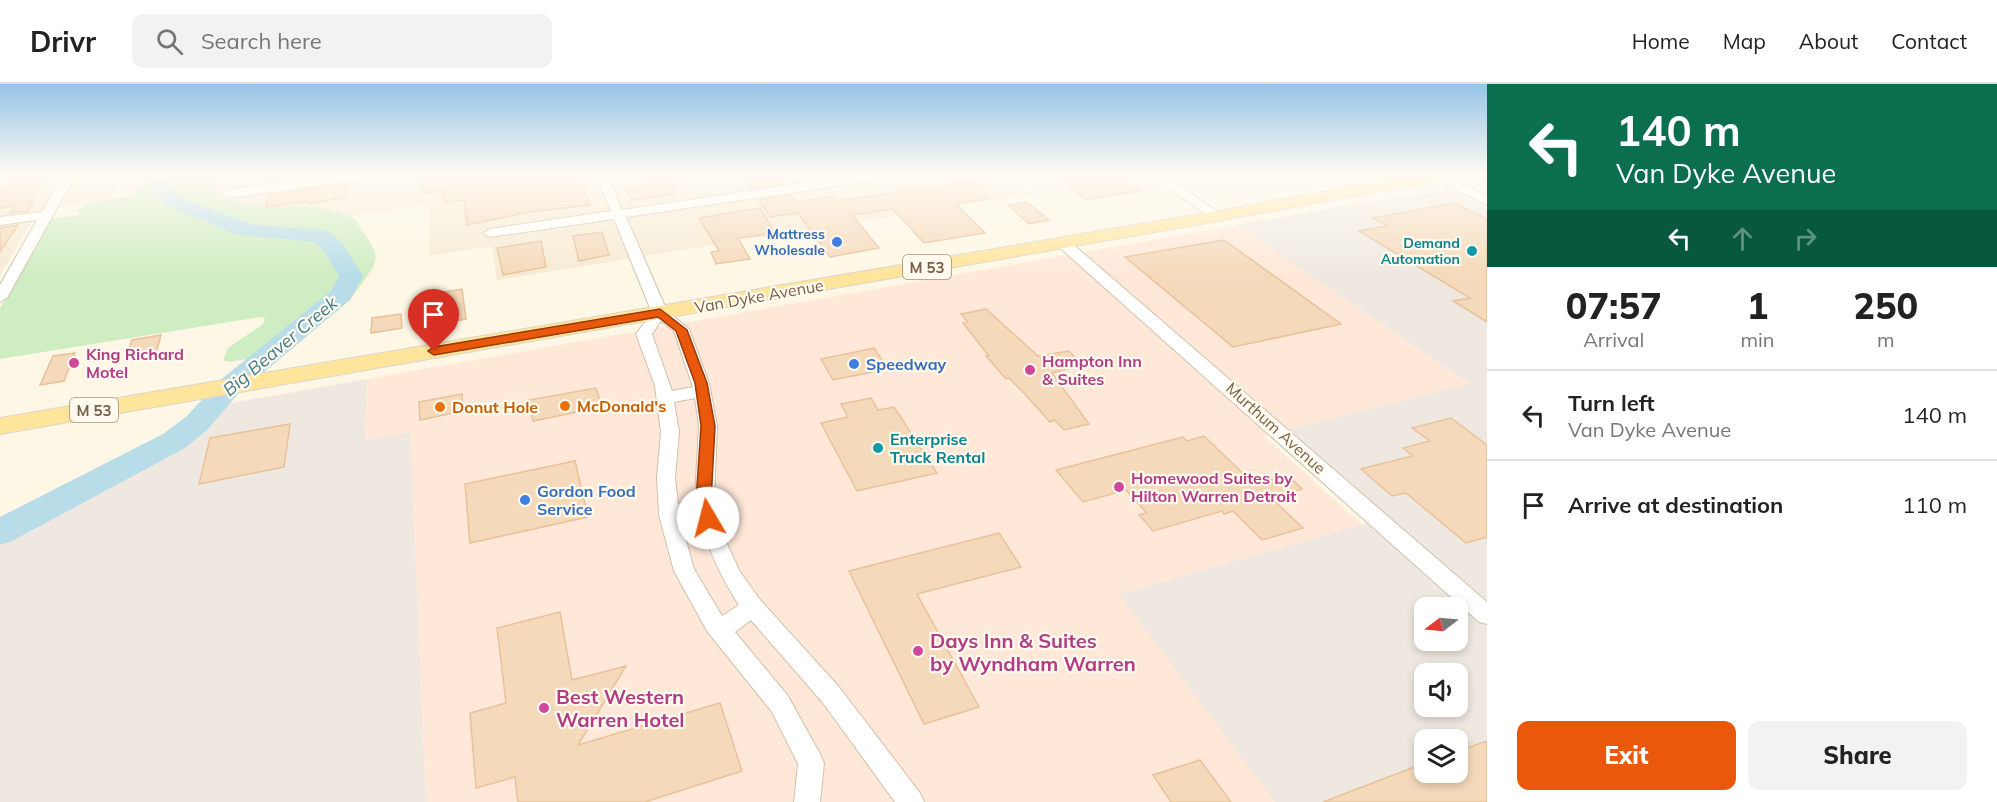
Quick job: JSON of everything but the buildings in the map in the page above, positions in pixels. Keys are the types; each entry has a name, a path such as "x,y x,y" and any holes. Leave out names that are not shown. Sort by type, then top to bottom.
{"main road":[{"name":"Van Dyke Avenue","path":"0,426 1265,208"}],"street":[{"path":"0,298 52,208"},
{"path":"617,208 660,313 681,330 703,391 708,426 704,501 717,544 732,577 753,607 831,694 911,802"},
{"path":"490,233 664,208"},
{"path":"1205,208 1218,216"},
{"path":"0,221 48,215"},
{"name":"Murthum Avenue","path":"1063,243 1487,615"},
{"path":"660,313 644,334 663,386 670,432 666,478 669,515 684,571 720,630 780,704 811,763 807,802"},
{"path":"665,398 703,391"},
{"path":"669,515 704,501"},
{"path":"720,630 753,607"}],"shaded area":[{"path":"0,208 61,208 38,211 0,275"},
{"path":"256,208 411,208 334,218"},
{"path":"429,208 948,208 497,280 492,246 429,256"},
{"path":"1336,208 1487,208 1487,802 1275,802 1119,594 1383,519 1283,431 1470,384 1237,225"},
{"path":"1237,225 1471,385 1264,436 1362,525 1119,594 1275,802 426,802 410,433 365,440 367,379"},
{"path":"367,379 365,440 410,432 426,802 0,802 0,536 185,440 211,423 227,404"}],"green space":[{"path":"81,208 315,208 343,213 354,218 373,247 376,257 373,268 350,300 289,349 279,353 229,362 223,360 228,348 263,324 265,318 261,317 0,359 0,308 50,219 80,215 77,210"}],"waterway":[{"name":"Big Beaver Creek","path":"0,532 174,441 197,423 229,387 341,295 351,276 334,248 320,236 246,230 189,208"}],"place":[{"name":"Mattress Wholesale","path":"837,242"},
{"name":"Demand Automation","path":"1472,251"},
{"name":"King Richard Motel","path":"74,363"},
{"name":"Speedway","path":"854,364"},
{"name":"Hampton Inn & Suites","path":"1030,370"},
{"name":"McDonald's","path":"565,406"},
{"name":"Donut Hole","path":"440,407"},
{"name":"Enterprise Truck Rental","path":"878,448"},
{"name":"Homewood Suites by Hilton Warren Detroit","path":"1119,487"},
{"name":"Gordon Food Service","path":"525,500"},
{"name":"Days Inn & Suites by Wyndham Warren","path":"918,651"},
{"name":"Best Western Warren Hotel","path":"544,708"}],"route":[{"path":"434,351 660,313 681,330 701,383 708,426 704,501 708,518"}]}
